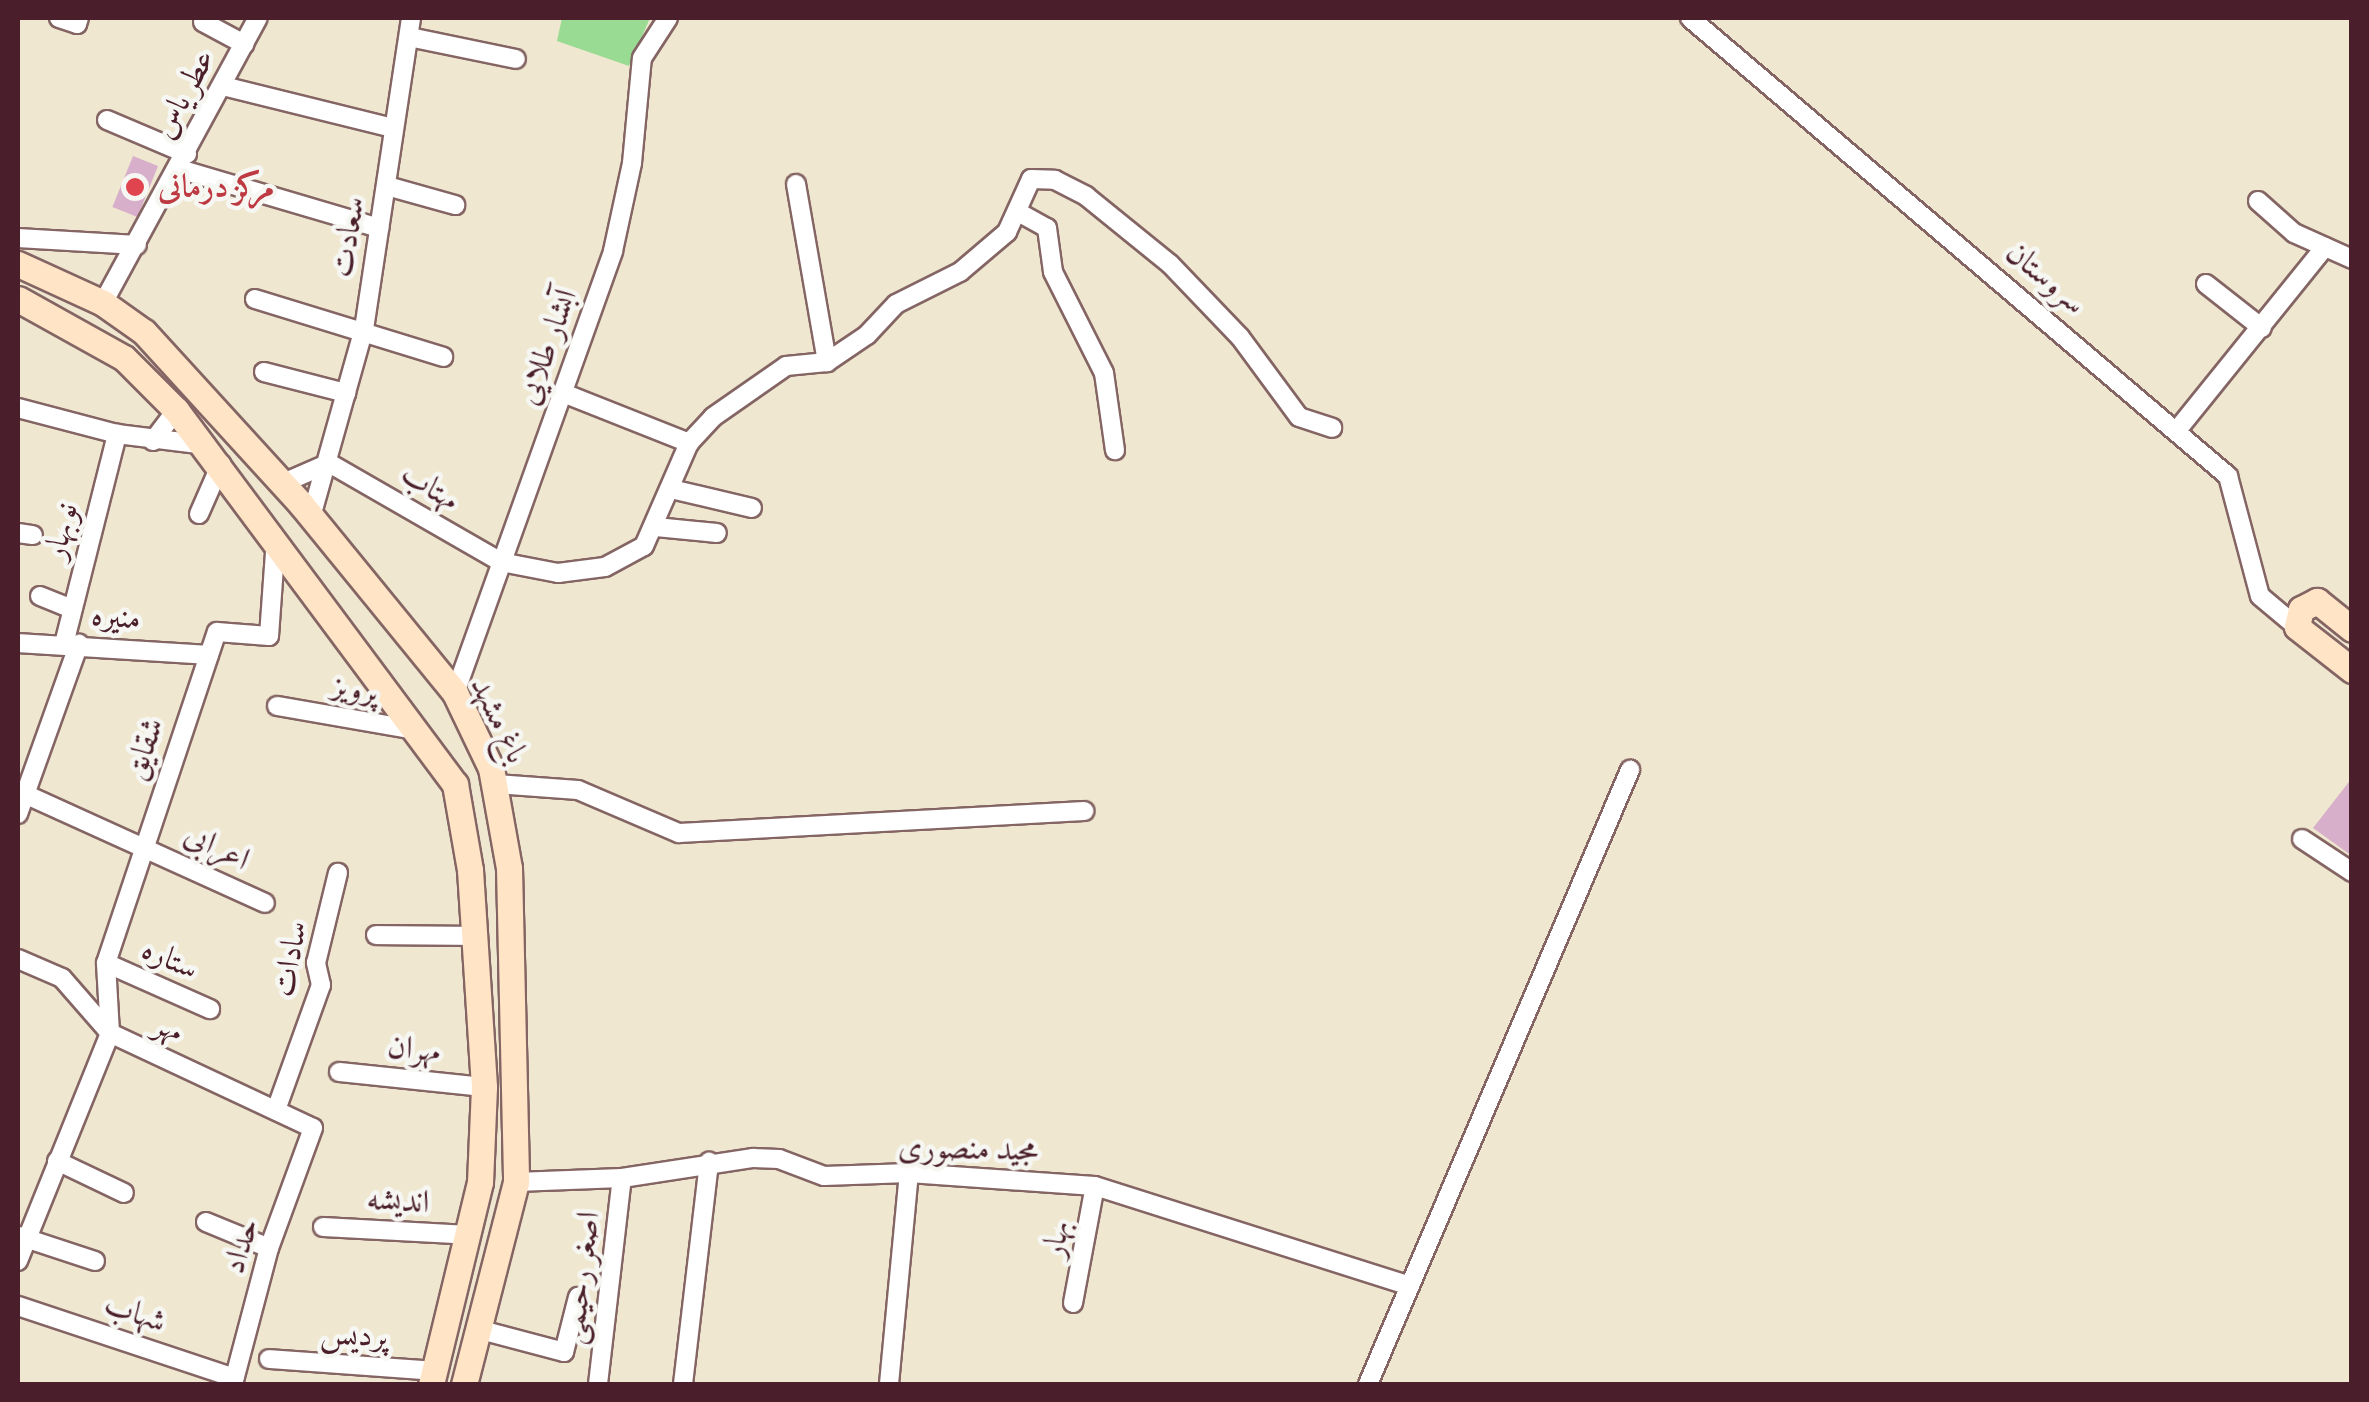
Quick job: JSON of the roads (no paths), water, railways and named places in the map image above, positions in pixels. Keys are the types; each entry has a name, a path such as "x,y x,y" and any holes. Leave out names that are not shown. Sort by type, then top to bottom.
{"main road":[{"name":"باغ مشهد","path":"20,272 104,303 144,332 311,517 455,693 496,784 509,868 516,1182 481,1330 464,1384"},
{"name":"باغ مشهد","path":"18,299 124,358 176,410 316,589 422,731 456,784 474,936 484,1086 480,1182 433,1378"},
{"path":"316,589 342,591 346,564"},
{"path":"2297,628 2301,609 2318,602 2352,629"},
{"path":"352,639 355,622 369,611 386,612"},
{"name":"سروستان","path":"2297,628 2352,670"}],"street":[{"path":"58,18 77,24 80,18"},
{"name":"عطر یاس","path":"104,303 258,18"},
{"name":"سعادت","path":"311,517 364,329 411,18"},
{"name":"آبشار طلایی","path":"455,693 613,252 632,163 642,58 668,18"},
{"name":"سروستان","path":"1690,18 2178,429 2228,476 2260,596 2297,628"},
{"path":"204,22 244,44"},
{"path":"409,37 516,59"},
{"path":"223,86 393,128"},
{"path":"107,120 183,162 380,228"},
{"path":"717,533 656,527 688,443 741,392 786,366 827,362 867,335 896,304 960,272 1007,232 1031,179 1055,180 1086,196 1182,276 1240,337 1298,417 1332,428"},
{"path":"796,184 827,362"},
{"path":"387,186 454,205"},
{"path":"2258,201 2294,233 2352,259"},
{"path":"1018,212 1047,228 1052,272 1104,372 1115,450"},
{"path":"18,238 137,245"},
{"path":"2178,429 2326,247"},
{"path":"2206,284 2262,328"},
{"path":"256,299 364,329 443,358"},
{"path":"264,372 346,393"},
{"path":"564,393 688,443"},
{"path":"18,408 214,454 199,514"},
{"path":"153,441 176,410"},
{"name":"نوبهار","path":"18,814 71,644 72,609 116,434"},
{"path":"281,484 329,463"},
{"name":"مهتاب","path":"329,463 501,562 558,573 605,568 644,546 656,527"},
{"path":"670,488 752,508"},
{"path":"208,655 217,632 268,636 276,538"},
{"path":"40,596 72,609"},
{"name":"منیره","path":"18,644 71,644 208,655"},
{"name":"شقایق","path":"110,1033 106,963 142,844 208,655"},
{"name":"پرویز","path":"278,706 422,731"},
{"path":"1368,1384 1630,770"},
{"path":"496,784 578,790 679,833 1084,812"},
{"name":"اعرابی","path":"22,792 264,903"},
{"path":"2302,839 2352,872"},
{"name":"سادات","path":"276,1110 321,985 316,962 338,873"},
{"path":"376,935 474,936"},
{"name":"مهر","path":"18,959 62,978 110,1033 313,1128"},
{"name":"ستاره","path":"106,963 210,1009"},
{"path":"18,1261 22,1237 110,1033"},
{"name":"مهران","path":"338,1072 484,1086"},
{"name":"حداد","path":"234,1381 270,1248 313,1128"},
{"name":"مجید منصوری","path":"516,1182 622,1178 709,1162 778,1159 840,1177 908,1172 1096,1186 1408,1285"},
{"path":"58,1161 124,1193"},
{"path":"682,1384 709,1162"},
{"path":"888,1384 908,1172"},
{"name":"اصغر رحیمی","path":"598,1384 622,1178"},
{"name":"بهار","path":"1073,1303 1096,1186"},
{"path":"206,1222 270,1248"},
{"name":"اندیشه","path":"323,1227 469,1235"},
{"path":"22,1237 94,1261"},
{"path":"481,1330 564,1352 578,1297"},
{"name":"شهاب","path":"18,1306 234,1381"},
{"name":"پردیس","path":"270,1359 433,1378"}],"place":[{"name":"مرکز درمانی","path":"135,187"}]}
